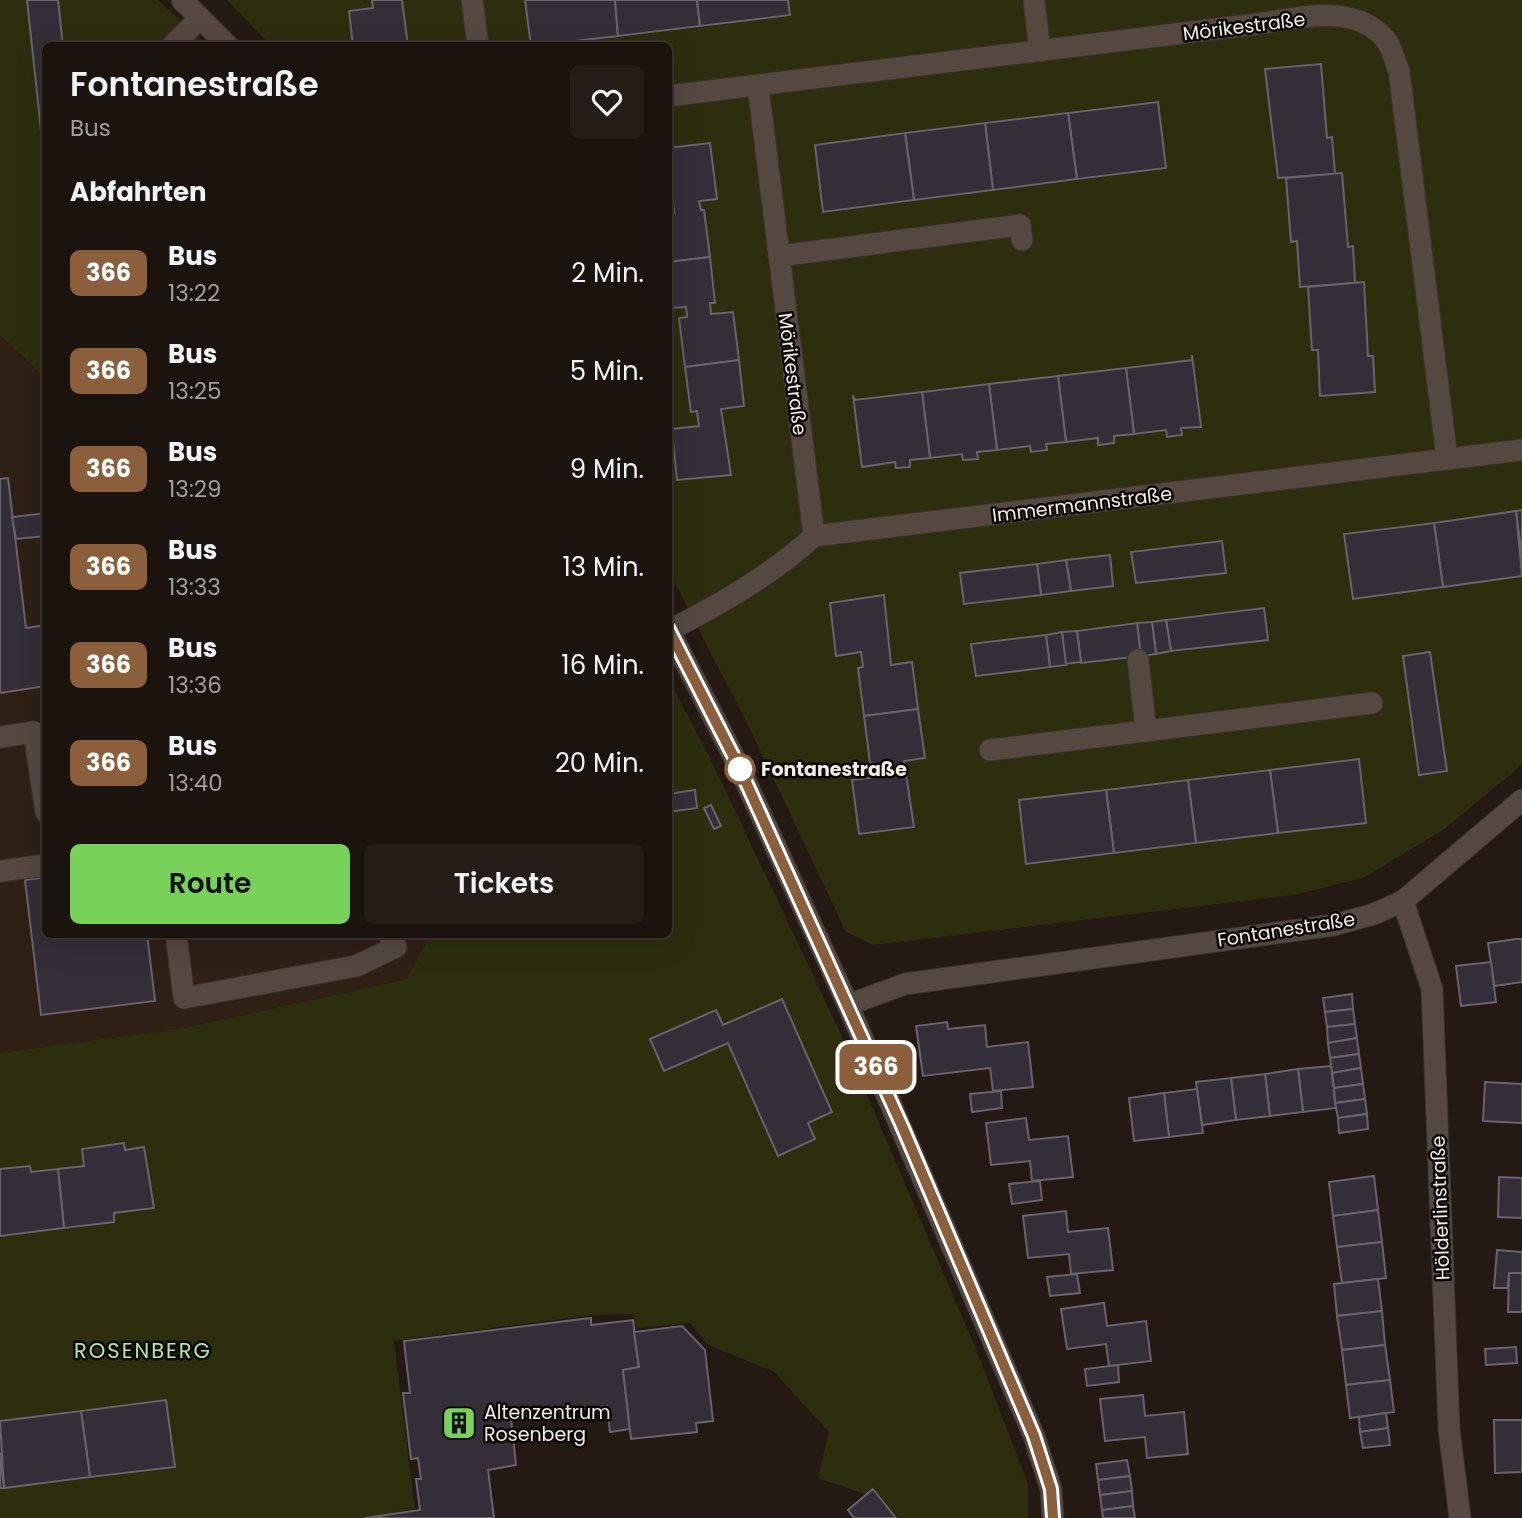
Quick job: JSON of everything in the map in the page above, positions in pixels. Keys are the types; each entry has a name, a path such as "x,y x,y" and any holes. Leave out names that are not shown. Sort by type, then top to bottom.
{"street":[{"path":"182,0 224,42"},
{"path":"472,0 477,42"},
{"path":"1034,0 1040,51"},
{"name":"Mörikestraße","path":"672,96 1338,15 1356,17 1386,41 1399,71 1447,458"},
{"path":"176,42 200,18"},
{"name":"Mörikestraße","path":"758,86 814,536"},
{"path":"779,256 1020,225 1022,240"},
{"name":"Immermannstraße","path":"814,536 1522,450"},
{"path":"672,628 706,611 790,557 814,536"},
{"path":"672,635 723,734 848,1004 1034,1436 1051,1489 1053,1518"},
{"path":"1138,660 1146,731"},
{"path":"989,750 1371,703"},
{"path":"0,737 34,732 42,785"},
{"name":"Fontanestraße","path":"848,1004 905,984 1334,925 1374,914 1404,901 1522,800"},
{"path":"0,871 42,866"},
{"name":"Hölderlinstraße","path":"1404,901 1432,989 1448,1429 1461,1518"},
{"path":"176,938 184,998 356,966 396,947 391,938"}],"shaded area":[{"path":"0,335 42,375 42,938 428,939 407,979 184,1028 0,1053"}],"green space":[{"path":"0,0 158,0 204,42 42,42 42,375 0,335"},
{"path":"227,0 1522,0 1522,765 1443,830 1365,877 1294,895 873,945 846,932 749,727 672,578 672,42 267,42"},
{"path":"672,686 711,760 840,1032 976,1349 1028,1484 1028,1518 898,1518 874,1488 865,1494 818,1478 829,1432 773,1371 708,1345 690,1323 636,1328 633,1314 590,1315 394,1341 415,1509 362,1518 0,1518 0,1053 184,1028 407,979 428,939 672,938"}],"building":[{"path":"27,0 58,0 63,42 42,42 41,130"},
{"path":"372,0 402,0 407,42 353,42 349,11 373,8"},
{"path":"525,0 615,0 618,36 566,42 530,42"},
{"path":"615,0 697,0 700,26 618,36"},
{"path":"697,0 788,0 790,15 700,26"},
{"path":"1321,64 1327,138 1332,137 1335,174 1278,178 1265,69"},
{"path":"1158,102 1166,168 1077,179 1068,113"},
{"path":"1068,113 1077,179 993,190 985,123"},
{"path":"985,123 993,190 914,200 905,133"},
{"path":"905,133 914,200 823,212 815,145"},
{"path":"710,143 717,199 699,201 701,210 704,210 710,257 672,262 672,148"},
{"path":"1342,173 1348,247 1353,246 1355,283 1300,287 1297,241 1291,242 1286,178"},
{"path":"710,257 715,303 710,303 711,314 733,312 739,360 685,367 679,318 687,317 686,307 672,308 672,262"},
{"path":"1364,282 1368,356 1373,356 1375,392 1320,396 1318,350 1312,350 1308,287"},
{"path":"1192,355 1201,427 1181,428 1182,435 1167,437 1166,430 1134,434 1126,368 1192,360"},
{"path":"739,360 744,406 721,409 731,475 677,480 672,429 699,426 697,411 691,412 685,367"},
{"path":"1126,368 1134,434 1114,436 1114,443 1098,445 1098,438 1066,442 1058,376"},
{"path":"1058,376 1066,442 1046,444 1047,450 1031,452 1030,446 997,450 989,384"},
{"path":"989,384 997,450 977,452 978,459 963,460 962,454 930,458 922,392"},
{"path":"922,392 930,458 910,460 910,467 896,468 895,462 862,467 853,395 855,400"},
{"path":"8,478 26,628 42,626 42,687 0,693 0,479"},
{"path":"1522,510 1522,558 1516,511"},
{"path":"1516,511 1522,576 1443,587 1434,523"},
{"path":"42,513 42,536 16,539 12,517"},
{"path":"1434,523 1443,587 1353,599 1344,534"},
{"path":"1222,541 1226,573 1136,583 1131,552"},
{"path":"1110,555 1113,586 1071,591 1066,560"},
{"path":"1066,560 1071,591 1041,595 1037,564"},
{"path":"1037,564 1041,595 964,604 960,573"},
{"path":"884,595 891,665 912,662 918,709 864,716 858,668 863,667 861,652 836,656 830,603"},
{"path":"1264,608 1268,640 1171,651 1166,620"},
{"path":"1166,620 1171,651 1156,654 1152,622"},
{"path":"1152,622 1156,654 1141,656 1137,623"},
{"path":"1137,623 1141,656 1081,663 1077,631"},
{"path":"1077,631 1081,662 1065,664 1062,632"},
{"path":"1062,632 1066,665 1050,667 1046,635"},
{"path":"1046,635 1050,667 976,676 971,644"},
{"path":"1430,652 1447,771 1419,775 1403,656"},
{"path":"918,709 925,758 904,761 914,827 859,834 852,780 877,777 875,763 870,763 864,716"},
{"path":"1359,759 1366,823 1278,833 1270,770"},
{"path":"1270,770 1278,833 1196,843 1188,780"},
{"path":"1188,780 1196,843 1114,853 1106,790"},
{"path":"695,790 697,808 672,811 672,793"},
{"path":"1106,790 1114,853 1026,864 1019,800"},
{"path":"711,805 721,826 714,829 704,808"},
{"path":"42,878 42,938 147,938 155,1001 41,1015 25,880"},
{"path":"1522,939 1522,982 1494,986 1488,943"},
{"path":"1491,962 1496,1002 1461,1006 1456,966"},
{"path":"1352,994 1353,1009 1325,1012 1323,998"},
{"path":"782,999 832,1112 808,1123 815,1139 778,1156 728,1043 664,1071 650,1039 716,1010 723,1025"},
{"path":"1353,1009 1355,1024 1327,1027 1325,1012"},
{"path":"947,1022 948,1029 985,1025 987,1047 1028,1042 1033,1087 993,1091 990,1068 923,1076 916,1026"},
{"path":"1355,1024 1357,1038 1328,1043 1327,1027"},
{"path":"1357,1038 1359,1054 1330,1058 1328,1043"},
{"path":"1359,1054 1361,1068 1332,1073 1330,1058"},
{"path":"1331,1066 1336,1108 1303,1112 1298,1069"},
{"path":"1361,1068 1363,1084 1334,1088 1332,1073"},
{"path":"1298,1069 1303,1112 1270,1116 1265,1074"},
{"path":"1265,1074 1270,1116 1236,1120 1231,1078"},
{"path":"1231,1078 1236,1120 1202,1125 1196,1082"},
{"path":"1485,1082 1522,1084 1522,1123 1483,1121"},
{"path":"1363,1084 1365,1099 1335,1103 1334,1088"},
{"path":"1197,1089 1203,1133 1169,1137 1164,1093"},
{"path":"1001,1091 1002,1108 972,1112 970,1094"},
{"path":"1164,1093 1169,1137 1134,1141 1129,1098"},
{"path":"1365,1099 1367,1114 1338,1118 1335,1103"},
{"path":"1367,1114 1368,1129 1339,1133 1338,1118"},
{"path":"1026,1118 1029,1140 1068,1136 1073,1177 1032,1181 1030,1161 991,1165 986,1123"},
{"path":"124,1143 125,1150 144,1147 154,1208 114,1213 114,1222 64,1228 58,1169 84,1166 82,1149"},
{"path":"30,1166 31,1172 58,1169 64,1228 0,1236 0,1169"},
{"path":"1374,1176 1378,1210 1333,1216 1329,1182"},
{"path":"1499,1177 1522,1178 1522,1218 1498,1217"},
{"path":"1040,1181 1042,1200 1012,1204 1009,1184"},
{"path":"1378,1210 1382,1242 1337,1247 1333,1216"},
{"path":"1066,1211 1068,1232 1108,1228 1113,1270 1071,1274 1069,1254 1028,1258 1023,1216"},
{"path":"1382,1242 1386,1278 1342,1283 1337,1247"},
{"path":"1497,1250 1522,1252 1522,1273 1509,1273 1508,1288 1494,1288"},
{"path":"1509,1273 1522,1273 1522,1312 1508,1312"},
{"path":"1077,1274 1080,1293 1050,1296 1047,1277"},
{"path":"1378,1279 1382,1311 1337,1316 1334,1284"},
{"path":"1104,1303 1107,1326 1146,1321 1151,1361 1109,1366 1106,1344 1067,1349 1061,1309"},
{"path":"1382,1311 1385,1345 1342,1350 1337,1316"},
{"name":"Altenzentrum Rosenberg","path":"591,1318 591,1325 633,1320 639,1367 623,1370 630,1429 610,1432 607,1406 511,1418 516,1465 488,1470 494,1518 365,1518 420,1510 416,1479 421,1479 418,1458 411,1459 403,1393 410,1393 404,1341"},
{"path":"682,1326 705,1350 713,1421 696,1423 697,1432 631,1439 623,1370 639,1367 634,1332"},
{"path":"1385,1345 1390,1380 1346,1385 1342,1350"},
{"path":"1516,1347 1517,1363 1486,1365 1485,1349"},
{"path":"1118,1365 1119,1382 1087,1386 1085,1369"},
{"path":"1390,1380 1394,1412 1350,1418 1346,1385"},
{"path":"1143,1395 1145,1416 1184,1412 1188,1454 1147,1458 1145,1437 1105,1441 1100,1399"},
{"path":"166,1400 175,1467 90,1477 81,1411"},
{"path":"81,1411 90,1477 4,1488 0,1421"},
{"path":"1386,1413 1388,1428 1360,1432 1359,1417"},
{"path":"1494,1420 1522,1420 1522,1472 1495,1473"},
{"path":"1388,1428 1390,1445 1363,1448 1360,1432"},
{"path":"0,1453 4,1488 0,1488"},
{"path":"1127,1460 1130,1476 1098,1480 1096,1464"},
{"path":"1130,1476 1132,1491 1100,1495 1098,1480"},
{"path":"873,1489 896,1518 854,1518 848,1510"},
{"path":"1132,1491 1133,1506 1102,1510 1100,1495"},
{"path":"1133,1506 1135,1518 1103,1518 1102,1510"}],"bus line":[{"name":"366","path":"672,636 740,769 902,1126 1034,1436 1051,1489 1053,1518"}],"place":[{"name":"Fontanestraße","path":"740,769"},
{"name":"Altenzentrum Rosenberg","path":"459,1423"}],"district":[{"name":"ROSENBERG","path":"143,1351"}]}
